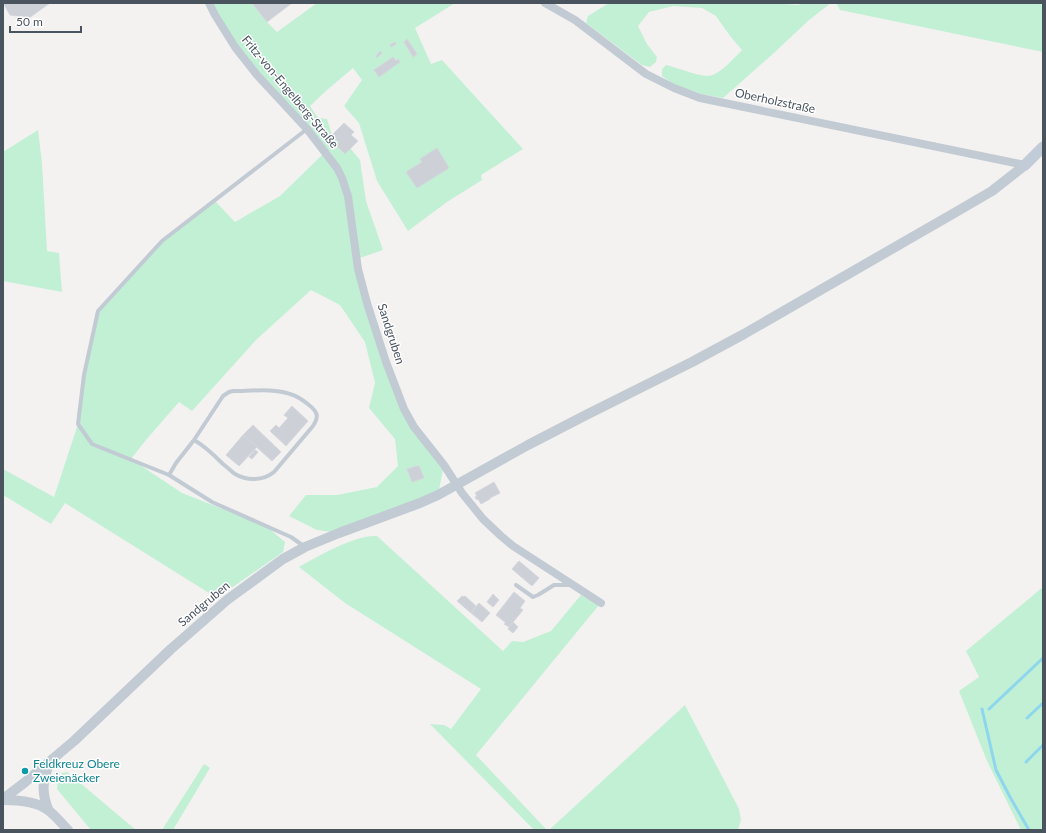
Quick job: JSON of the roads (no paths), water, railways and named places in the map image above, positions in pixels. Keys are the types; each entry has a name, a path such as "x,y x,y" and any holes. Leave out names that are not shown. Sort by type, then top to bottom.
{"main road":[{"path":"1025,165 1043,147"}],"street":[{"name":"Fritz-von-Engelberg-Straße","path":"209,3 235,47 257,75 307,129 337,168 346,186 351,210 358,269"},
{"name":"Oberholzstraße","path":"545,3 574,20 646,74 674,88 700,98 1025,165"},
{"name":"Sandgruben","path":"3,799 49,763 74,741 171,649 227,600 284,559 305,547 339,533 420,504 528,445 692,362 744,334 986,194 1025,165"},
{"name":"Sandgruben","path":"358,269 383,354 404,409 414,427 444,465 462,493 483,519 513,546 601,603"},
{"path":"49,763 43,787 44,798 48,809 68,830"},
{"path":"3,799 27,802 48,809"}],"lane":[{"path":"305,547 291,537 212,502 169,475 92,444 78,424 84,375 98,311 162,241 307,129"},
{"path":"169,475 223,396 229,392 277,391 290,394 303,400 316,414 316,421 313,426 274,472 263,478 245,478 236,474 206,448 194,440"},
{"path":"516,585 533,597 554,585 573,585"}],"waterway":[{"path":"989,709 1043,658"},
{"path":"1027,718 1043,703"},
{"path":"982,709 996,770 1029,830"},
{"path":"1026,762 1043,745"}],"place":[{"name":"Feldkreuz Obere Zweienäcker","path":"25,771"}]}
